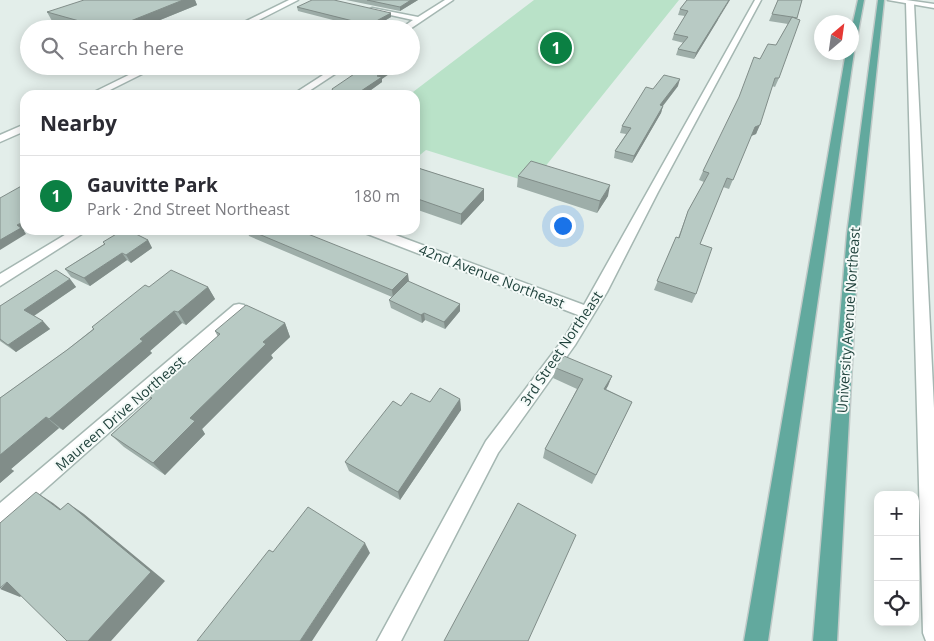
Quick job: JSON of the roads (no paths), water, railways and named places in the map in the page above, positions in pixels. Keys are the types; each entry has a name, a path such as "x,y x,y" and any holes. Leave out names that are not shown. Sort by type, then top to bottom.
{"main road":[{"path":"858,15 861,0"},
{"name":"University Avenue Northeast","path":"826,641 853,234 881,0"},
{"path":"756,641 849,60"}],"street":[{"path":"253,20 295,0"},
{"path":"366,8 419,19 450,0"},
{"name":"3rd Street Northeast","path":"389,641 492,447 570,341 600,292 652,192 758,0"},
{"path":"891,0 910,1 934,6"},
{"path":"910,1 931,445 934,632"},
{"path":"104,90 135,75"},
{"path":"305,90 329,75"},
{"path":"0,139 20,129"},
{"path":"0,281 74,235"},
{"name":"42nd Avenue Northeast","path":"383,235 586,312"},
{"name":"Maureen Drive Northeast","path":"0,516 240,309"}],"place":[{"name":"Gauvitte Park","path":"556,48"}]}
